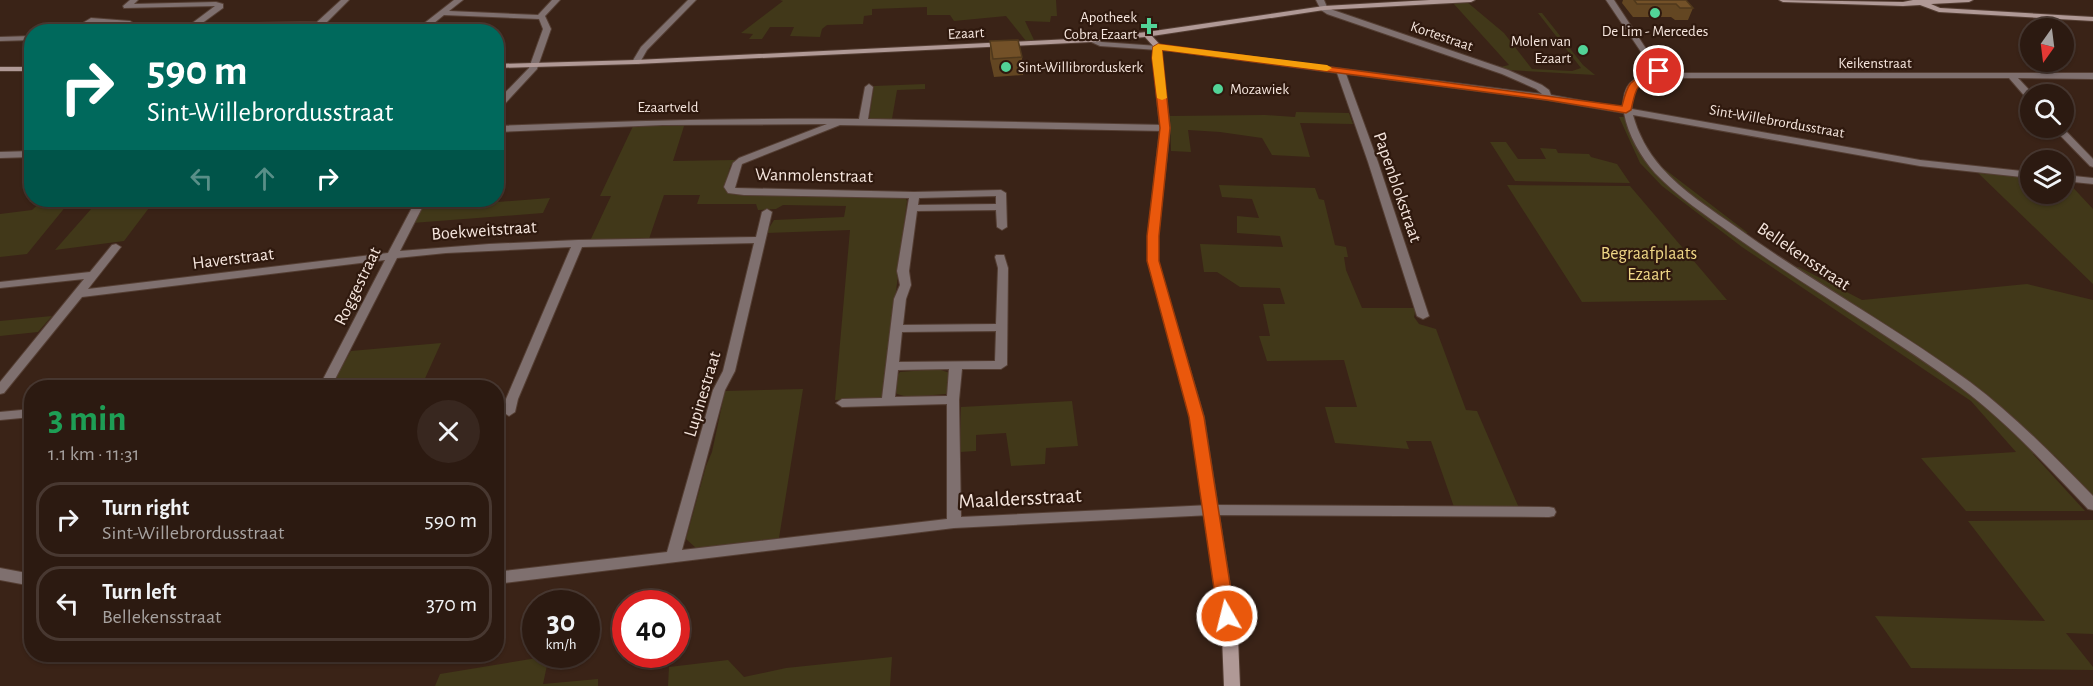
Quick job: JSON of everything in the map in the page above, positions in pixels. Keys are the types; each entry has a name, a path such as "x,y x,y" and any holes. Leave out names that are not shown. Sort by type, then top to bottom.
{"main road":[{"name":"Ezaart","path":"504,66 636,62 1091,40 1147,34 1322,4 1471,0"},
{"path":"1783,0 1883,3 1969,0"},
{"path":"1919,3 1940,10 2093,19"},
{"path":"1147,34 1158,47 1156,58 1165,128 1153,236 1153,261 1197,417 1230,638 1232,686"},
{"path":"0,69 24,69"}],"street":[{"path":"134,0 127,6 218,2 220,6 195,24"},
{"path":"320,24 345,0"},
{"path":"427,24 459,0"},
{"path":"441,13 540,17 556,0"},
{"path":"636,62 644,48 692,0"},
{"path":"1610,0 1658,68 1657,75 1638,80 1632,86 1626,110"},
{"name":"Kortestraat","path":"1322,4 1330,12 1505,72 1539,87 1546,92 1547,97"},
{"path":"85,24 101,12"},
{"path":"504,99 535,65 547,29 540,17"},
{"path":"91,20 130,24"},
{"path":"0,39 24,38"},
{"name":"Sint-Willebrordusstraat","path":"1091,40 1095,43 1158,47 1547,97 1920,163 2020,174"},
{"name":"Papenblokstraat","path":"1340,70 1373,162 1423,316"},
{"name":"Keikenstraat","path":"1657,75 2093,76"},
{"path":"2011,76 2020,86"},
{"path":"863,122 869,87"},
{"name":"Bellekensstraat","path":"1626,110 1645,154 1668,180 1768,254 1966,386 2039,449 2093,505"},
{"name":"Ezaartveld","path":"504,129 627,122 840,121 1165,128"},
{"name":"Ezaartveld","path":"760,152 840,121"},
{"path":"2068,138 2093,164"},
{"name":"Wanmolenstraat","path":"760,152 738,163 729,187 732,191 1001,207 1002,227"},
{"path":"2082,152 2093,158"},
{"path":"0,155 24,154"},
{"path":"2074,179 2093,181"},
{"path":"888,401 900,299 905,290 906,279 903,271 914,202"},
{"name":"Roggestraat","path":"329,380 417,207"},
{"name":"Lupinestraat","path":"673,557 719,390 729,371 767,212"},
{"name":"Boekweitstraat","path":"393,255 578,243 760,240"},
{"path":"510,412 512,399 578,243"},
{"path":"0,390 116,247"},
{"name":"Haverstraat","path":"77,294 393,255"},
{"path":"892,366 1001,365 1003,268 999,257"},
{"path":"0,285 93,275"},
{"path":"897,329 1002,327"},
{"path":"954,523 953,400 956,365"},
{"path":"842,403 953,400"},
{"path":"0,416 24,414"},
{"name":"Maaldersstraat","path":"504,577 954,523 1211,510 1549,512"},
{"path":"0,574 24,578"}],"green space":[{"path":"780,0 1056,0 1057,16 1051,16 1050,22 1025,21 1034,40 1026,41 1006,16 954,21 950,15 927,15 927,7 872,9 872,15 864,16 863,24 827,25 822,29 820,37 790,36 794,27 770,27 762,39 749,39 753,34 741,33 783,1"},
{"path":"1467,2 1504,33 1532,69 1572,71 1581,68 1538,13 1542,13 1583,65 1595,75 1496,68 1509,65 1453,3"},
{"path":"925,84 925,89 897,90 892,119 869,120 874,86"},
{"path":"1296,112 1349,113 1353,124 1300,123 1310,157 1272,155 1262,138 1188,130 1191,152 1171,151 1170,116 1295,117"},
{"path":"1619,117 1625,117 1635,141 1658,164 1748,233 1744,233 1794,268 1799,267 1862,300 2027,284 2093,300 2093,496 2054,455 2033,454 2085,511 1966,511 1921,458 2016,452 1971,401 1742,247 1662,186 1640,163"},
{"path":"685,123 673,161 735,160 730,167 724,188 735,195 905,197 907,201 883,398 835,400 850,230 766,233 774,220 844,217 846,206 783,205 776,209 758,210 756,204 697,204 700,195 664,195 649,239 590,241 611,196 600,196 634,124"},
{"path":"1490,142 1506,142 1518,159 1546,159 1540,148 1556,149 1558,153 1589,154 1591,157 1617,164 1630,183 1515,181"},
{"path":"1976,171 2020,176 2020,204 2074,204 2074,189 2093,209 2093,284"},
{"path":"1219,185 1315,188 1319,199 1324,200 1335,245 1346,247 1348,257 1344,257 1346,270 1362,308 1416,308 1414,317 1419,324 1436,329 1466,410 1477,411 1519,508 1454,507 1431,441 1406,441 1409,449 1335,443 1325,407 1357,407 1344,360 1267,361 1259,336 1270,336 1263,304 1285,304 1280,288 1240,287 1217,272 1204,272 1200,244 1283,247 1280,236 1237,233 1237,216 1259,218 1252,199 1222,197"},
{"name":"Begraafplaats Ezaart","path":"1507,185 1630,186 1727,300 1582,302"},
{"path":"550,198 543,213 412,223 421,208 504,207 504,202"},
{"path":"35,207 65,207 27,254 0,257 0,214 32,210"},
{"path":"93,207 150,207 124,241 55,250"},
{"path":"52,316 38,332 0,336 0,321"},
{"path":"441,343 424,380 334,380 351,351"},
{"path":"938,369 950,373 950,387 946,394 908,397 897,394 895,383 900,372"},
{"path":"803,389 779,538 696,548 686,539 712,452 725,391"},
{"path":"1072,401 1078,446 1046,448 1045,464 1011,466 1006,433 976,435 976,451 960,452 961,407"},
{"path":"2093,520 2093,634 2066,633 2093,670 1911,668 1875,616 2045,621 1968,521"},
{"path":"892,657 890,686 668,686 669,668 690,668 690,665 728,660 744,677 786,668"},
{"path":"522,660 522,668 546,668 543,684 598,679 598,686 435,686 440,674"}],"building":[{"path":"1634,0 1686,0 1693,8 1680,8 1676,4 1637,4"},
{"path":"1018,40 1022,57 993,59 990,41"}],"slow traffic":[{"path":"1162,98 1156,58 1158,47 1327,68"}],"place":[{"name":"De Lim - Mercedes","path":"1655,13"},
{"name":"Apotheek Cobra Ezaart","path":"1149,26"},
{"name":"Molen van Ezaart","path":"1583,50"},
{"name":"Sint-Willibrorduskerk","path":"1006,67"},
{"name":"Mozawiek","path":"1218,89"}],"route":[{"path":"1227,616 1197,417 1158,287 1153,261 1153,236 1165,140 1163,101 1156,58 1158,47 1547,97 1626,110 1632,86 1638,80 1657,75 1659,71"}]}
